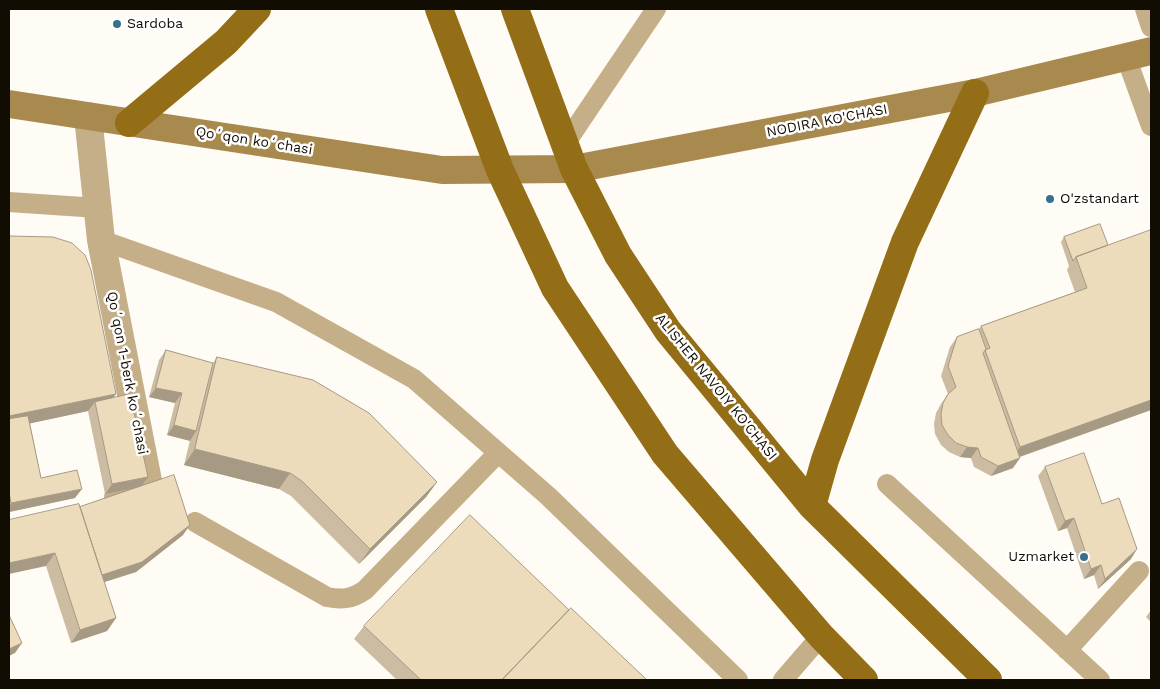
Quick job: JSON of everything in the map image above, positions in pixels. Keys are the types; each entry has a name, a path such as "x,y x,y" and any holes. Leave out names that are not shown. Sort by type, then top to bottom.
{"main road":[{"path":"129,122 226,42 257,9"},
{"path":"439,9 500,170 555,288 664,454 821,636 864,680"},
{"name":"ALISHER NAVOIY KO'CHASI","path":"515,9 569,156 618,255 668,331 812,506 988,680"},
{"name":"NODIRA KO'CHASI","path":"500,170 569,156 976,93 1139,54"},
{"path":"812,506 826,460 905,242 976,93"},
{"name":"Qoʻqon koʻchasi","path":"9,104 442,170 500,170"}],"street":[{"name":"Qoʻqon 1-berk koʻchasi","path":"88,116 101,240 149,486 142,492 91,504"}],"lane":[{"path":"569,156 655,9"},
{"path":"1145,9 1151,26"},
{"path":"1139,54 1151,126"},
{"path":"9,202 98,208"},
{"path":"101,240 276,302 414,379 548,496 738,680"},
{"path":"195,522 328,597 341,600 356,597 498,453"},
{"path":"887,484 1100,680"},
{"path":"1067,650 1139,571"},
{"path":"782,680 821,636"}],"building":[{"path":"1100,224 1108,245 1076,257 1073,261 1064,237"},
{"path":"1151,230 1151,400 1020,447 985,350 990,348 981,326 1087,288 1076,257"},
{"path":"9,236 53,237 72,243 85,255 91,270 116,394 9,416"},
{"path":"979,329 986,349 983,353 1020,458 998,466 981,457 978,448 956,443 942,425 943,403 948,394 956,387 948,366 957,337"},
{"path":"166,350 213,363 196,431 174,425 182,393 156,388"},
{"path":"217,357 313,380 369,413 437,482 370,549 302,481 290,473 195,449"},
{"path":"130,394 148,477 112,484 95,402"},
{"path":"28,416 41,478 77,470 82,489 11,503 9,492 9,419"},
{"path":"1084,453 1102,504 1119,498 1137,549 1105,579 1101,565 1091,569 1074,518 1065,521 1045,467"},
{"path":"174,475 190,525 142,562 102,575 80,507"},
{"path":"79,504 116,618 80,630 55,553 9,563 9,520"},
{"path":"470,515 569,610 502,680 421,680 364,626"},
{"path":"571,608 647,680 502,680"},
{"path":"9,615 22,643 9,649"}],"place":[{"name":"Sardoba","path":"117,24"},
{"name":"O'zstandart","path":"1050,199"},
{"name":"Uzmarket","path":"1084,557"}]}
